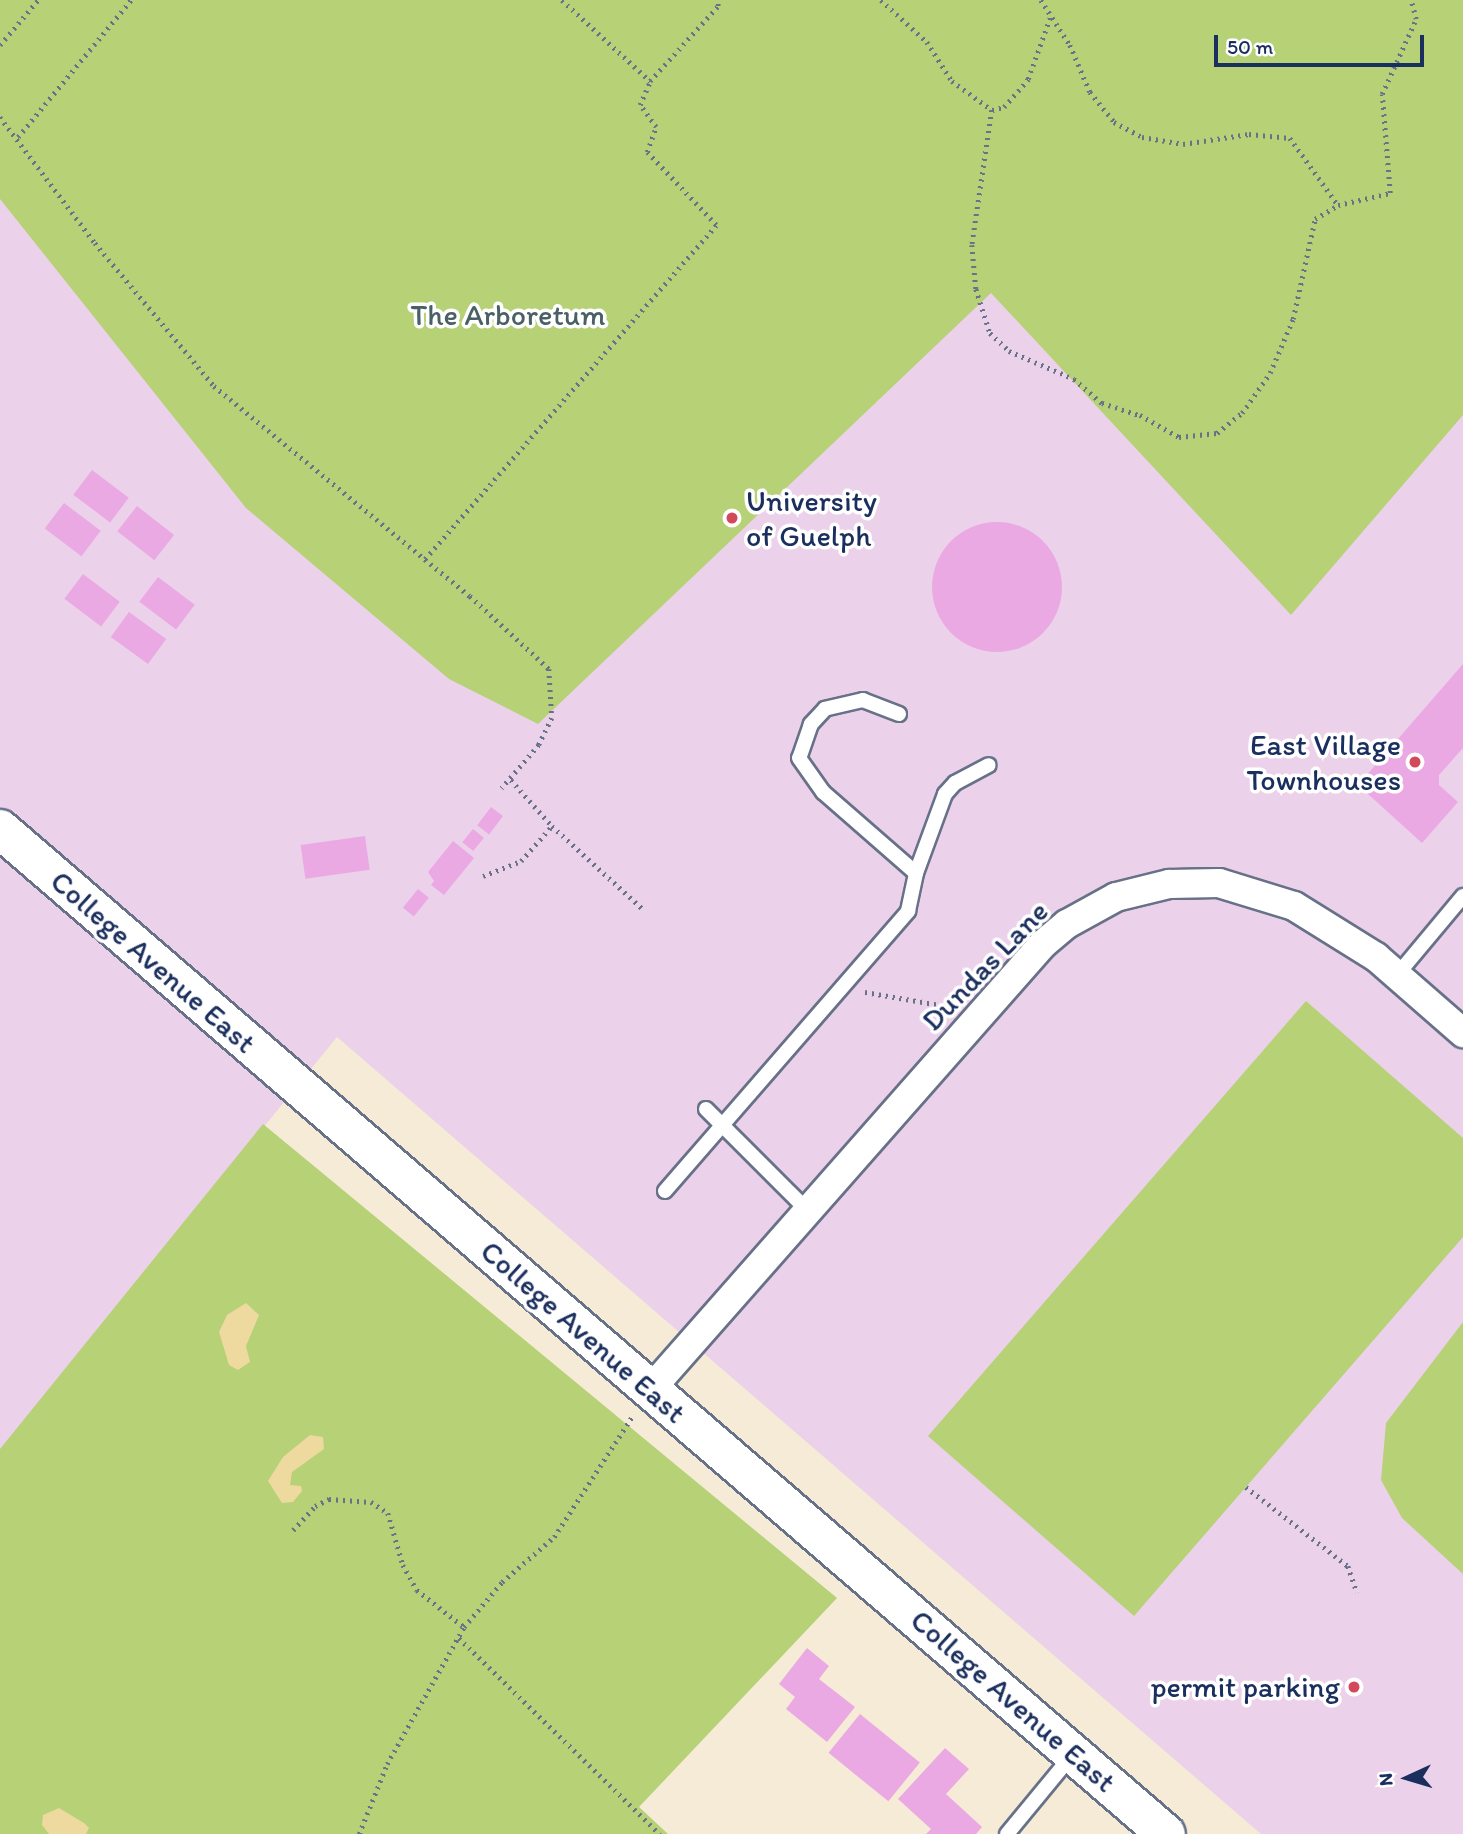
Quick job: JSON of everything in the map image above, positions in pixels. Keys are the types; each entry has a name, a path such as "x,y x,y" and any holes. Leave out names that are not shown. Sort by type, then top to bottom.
{"street":[{"name":"College Avenue East","path":"0,829 1166,1834"},
{"name":"Dundas Lane","path":"650,1390 1043,944 1067,924 1116,897 1194,882 1255,893 1314,917 1397,975 1463,1033"}],"lane":[{"path":"899,714 863,700 825,709 811,724 799,758 823,793 916,873"},
{"path":"665,1191 908,911 916,873 946,794 955,783 989,765"},
{"path":"1397,975 1463,896"},
{"path":"706,1109 808,1211"},
{"path":"1007,1834 1074,1753"}],"path":[{"path":"0,45 38,0"},
{"path":"19,137 131,0"},
{"path":"562,0 650,81"},
{"path":"425,559 716,225 647,152 656,127 640,104 650,81 718,6 717,0"},
{"path":"881,0 927,42 952,81 992,110"},
{"path":"1041,0 1070,45 1090,92 1114,122 1142,137 1183,144 1250,134 1290,138 1339,205"},
{"path":"992,110 972,245 980,300 990,333 1009,351 1074,379 1102,403 1140,415 1179,437 1217,433 1242,414 1269,373 1293,319 1315,219 1339,205 1390,193 1382,94 1416,19 1411,0"},
{"path":"992,110 1003,107 1028,79 1051,15"},
{"path":"0,117 19,137 95,243 214,386 425,559 549,669 552,718 539,745 502,788"},
{"path":"511,780 552,826 643,909"},
{"path":"483,876 521,861 552,826"},
{"path":"841,987 940,1005"},
{"path":"359,1834 392,1754 464,1627 502,1582 554,1537 650,1390"},
{"path":"1245,1487 1348,1566 1357,1592"},
{"path":"293,1530 315,1506 329,1499 371,1502 388,1513 403,1564 417,1590 464,1627"},
{"path":"458,1637 660,1834"}],"shaded area":[{"name":"University of Guelph","path":"0,0 1463,0 1463,1834 1261,1834 337,1037 0,1451"}],"green space":[{"name":"The Arboretum","path":"0,0 1463,0 1463,415 1291,615 991,293 538,724 449,679 246,508 0,199"},
{"path":"1306,1001 1463,1138 1463,1237 1134,1616 928,1436"},
{"path":"263,1124 837,1598 639,1807 668,1834 0,1834 0,1449"},
{"path":"1463,1322 1463,1574 1402,1518 1381,1480 1386,1423"}],"sand":[{"path":"246,1303 259,1315 246,1346 250,1362 238,1370 229,1365 219,1332 227,1315"},
{"path":"310,1435 323,1437 324,1449 292,1472 290,1485 301,1486 302,1491 293,1502 282,1503 268,1481 283,1457"},
{"path":"59,1808 84,1823 89,1828 86,1834 49,1834 42,1825 43,1815"}],"building":[{"path":"92,470 129,498 110,522 73,495"},
{"path":"64,503 101,531 81,556 45,529"},
{"path":"137,506 174,535 154,560 117,531"},
{"path":"997,522 1022,527 1043,541 1057,562 1062,587 1057,612 1043,633 1022,647 997,652 972,647 951,633 937,612 932,587 937,562 951,541 972,527"},
{"path":"83,574 120,602 101,626 64,599"},
{"path":"158,577 195,605 176,629 139,602"},
{"path":"129,612 166,639 148,664 111,637"},
{"name":"East Village Townhouses","path":"1463,664 1463,748 1439,775 1439,785 1458,802 1422,843 1358,785"},
{"path":"491,807 503,816 489,834 477,825"},
{"path":"473,829 484,838 473,851 462,842"},
{"path":"365,836 370,870 305,879 301,845"},
{"path":"453,841 474,858 444,895 431,885 434,881 428,872"},
{"path":"418,889 429,898 414,916 403,908"},
{"path":"807,1648 829,1666 819,1679 855,1707 827,1742 786,1709 795,1697 779,1684"},
{"path":"860,1714 920,1762 888,1801 829,1753"},
{"path":"945,1748 969,1769 946,1794 982,1827 976,1834 926,1834 931,1829 898,1799"}],"place":[{"name":"University of Guelph","path":"732,518"},
{"name":"East Village Townhouses","path":"1415,762"},
{"name":"permit parking","path":"1354,1687"}]}
